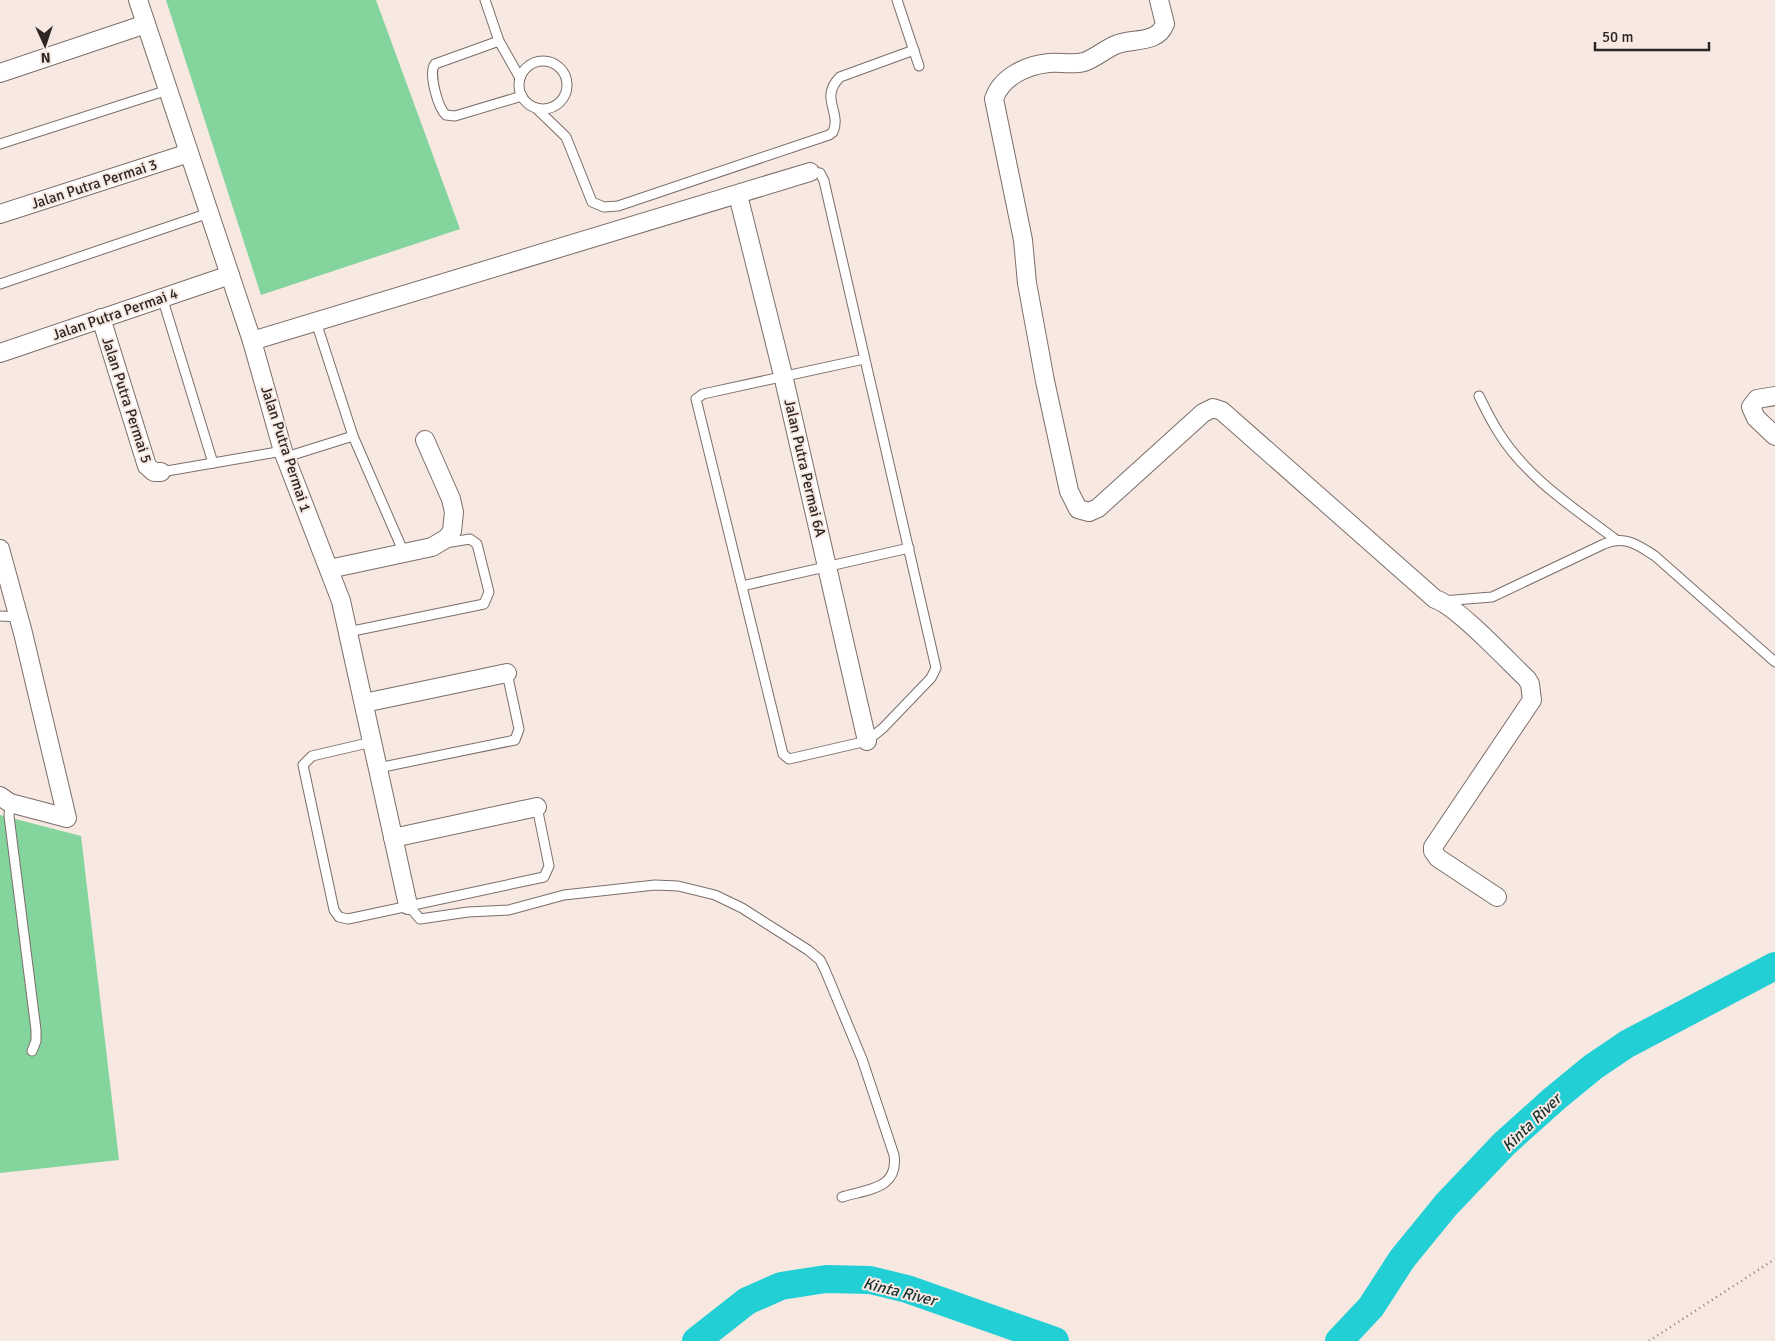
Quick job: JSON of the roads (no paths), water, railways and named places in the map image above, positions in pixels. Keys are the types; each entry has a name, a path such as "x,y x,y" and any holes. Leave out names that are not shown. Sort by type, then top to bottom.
{"street":[{"name":"Jalan Putra Permai 1","path":"138,0 252,341 285,454 341,601 408,905"},
{"path":"1159,0 1165,24 1160,32 1148,39 1118,44 1085,62 1042,65 1010,77 1002,82 994,99 1023,240 1027,283 1045,381 1069,491 1074,503 1083,511 1089,512 1098,508 1202,412 1216,408 1222,410 1435,599 1442,601 1527,679 1532,692 1529,705 1433,847 1433,851 1438,858 1496,897"},
{"path":"0,73 146,24"},
{"name":"Jalan Putra Permai 3","path":"0,214 189,153"},
{"path":"252,341 810,172"},
{"name":"Jalan Putra Permai 6A","path":"738,195 783,375 867,741"},
{"name":"Jalan Putra Permai 4","path":"0,353 230,275"},
{"name":"Jalan Putra Permai 5","path":"101,318 147,466 154,472 161,472"},
{"path":"1775,396 1757,399 1752,402 1752,412 1775,436"},
{"path":"329,569 404,553 444,541 452,530 454,512 451,499 425,440"},
{"path":"0,549 19,617 67,818 5,800"},
{"path":"364,703 507,673"},
{"path":"393,838 537,807"}],"lane":[{"path":"485,0 499,42 520,78 522,96 525,101 536,108 566,137 592,202 604,207 618,206 829,136 835,129 830,102 832,84 840,77 914,50"},
{"path":"897,0 919,66"},
{"path":"499,42 435,64 431,76 441,108 446,115 455,116 522,96"},
{"path":"520,78 530,65 545,61 555,65 566,77 567,87 561,101 547,108 536,108"},
{"path":"0,144 168,90"},
{"path":"810,172 820,173 824,180 936,668 931,678 883,728 867,741 793,760 786,758 696,399 703,394 783,375 864,359"},
{"path":"0,284 209,213"},
{"path":"162,297 214,463"},
{"path":"316,322 353,436 404,553"},
{"path":"1479,396 1499,434 1529,471 1553,493 1615,539 1630,541 1655,556 1775,662"},
{"path":"161,472 285,454 353,436"},
{"path":"348,632 484,604 488,601 489,592 477,544 465,539 444,541"},
{"path":"1442,601 1492,597 1615,539"},
{"path":"742,586 909,548"},
{"path":"0,616 19,617"},
{"path":"378,768 514,740 519,729 507,673"},
{"path":"372,742 312,756 305,761 303,769 336,914 348,919 544,877 549,866 537,807"},
{"path":"5,800 9,816 36,1030 36,1041 32,1051"},
{"path":"408,905 420,919 468,912 520,908 564,895 655,885 678,886 715,895 742,908 808,950 820,960 862,1058 895,1161 893,1176 886,1184 842,1197"}],"waterway":[{"name":"Kinta River","path":"1339,1341 1371,1307 1402,1259 1446,1205 1504,1144 1554,1099 1593,1067 1627,1044 1775,966"},
{"name":"Kinta River","path":"696,1341 747,1301 781,1286 826,1279 870,1280 907,1289 1055,1341"}]}
